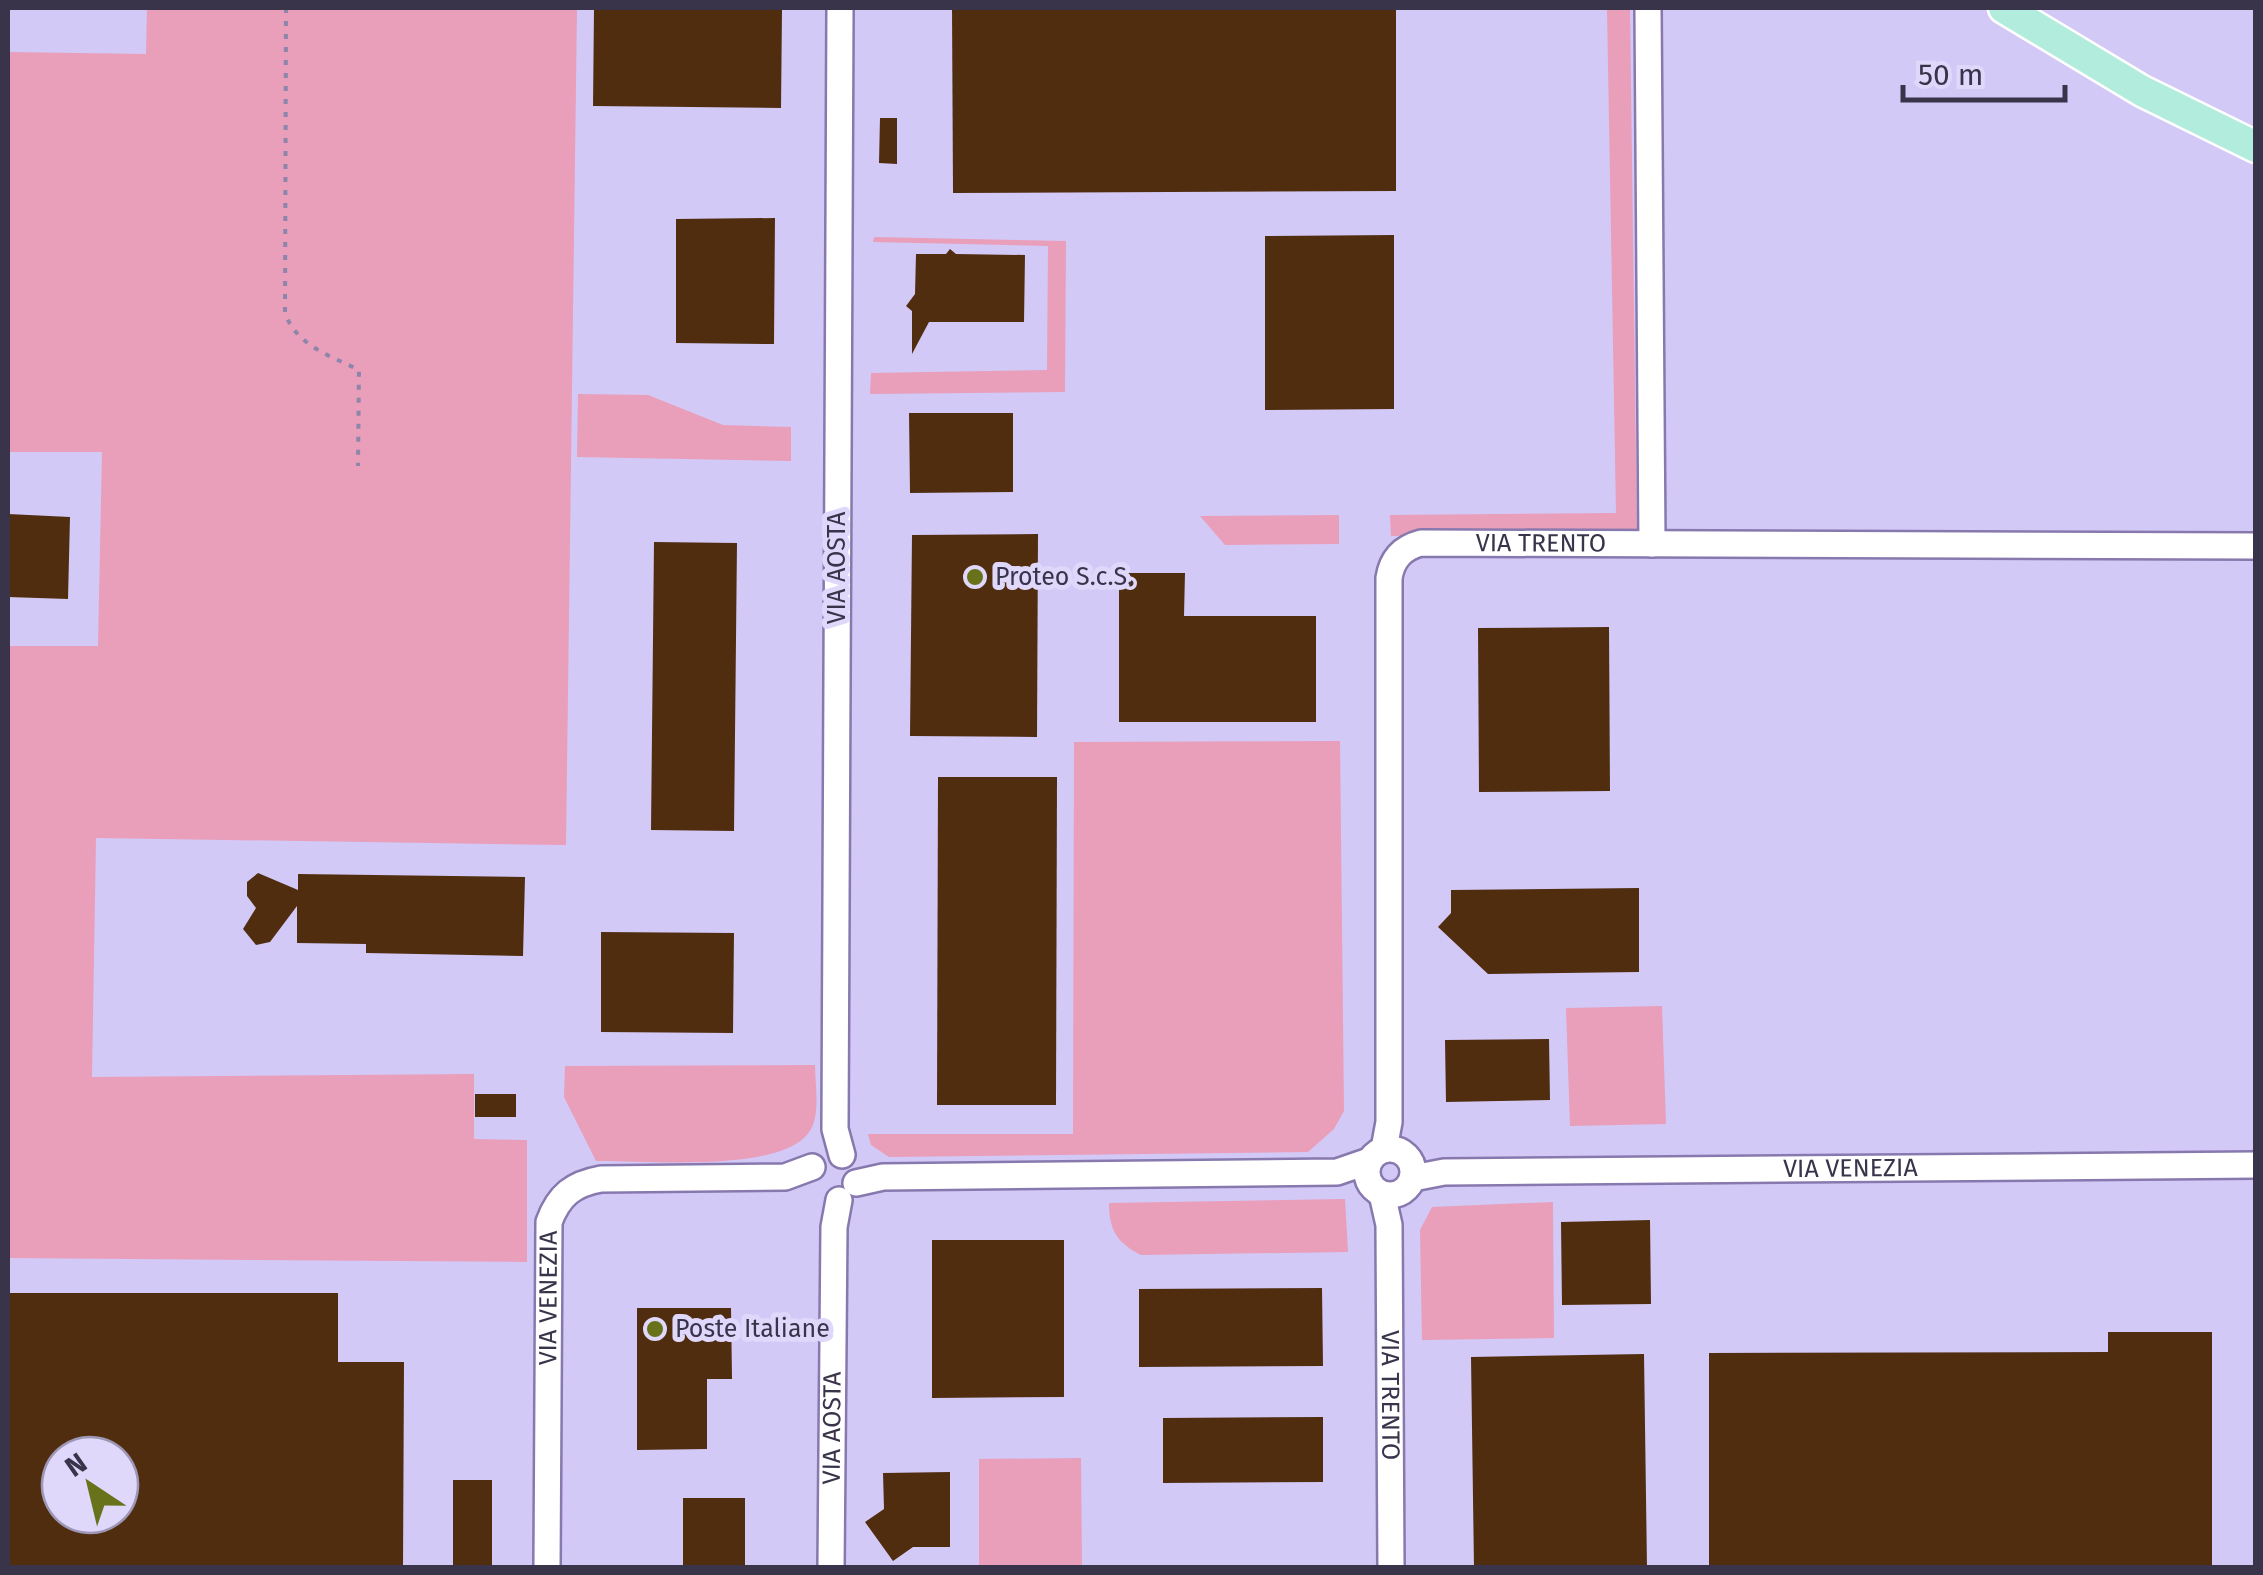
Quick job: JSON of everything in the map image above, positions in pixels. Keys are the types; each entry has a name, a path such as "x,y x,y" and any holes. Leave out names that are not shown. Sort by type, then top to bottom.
{"main road":[{"path":"2004,8 2128,84 2256,146"}],"street":[{"name":"VIA AOSTA","path":"831,1568 840,8"},
{"path":"1648,8 1652,544"},
{"name":"VIA TRENTO","path":"1391,1568 1390,568 1401,552 1422,543 2256,546"},
{"name":"VIA VENEZIA","path":"547,1568 549,1222 556,1205 582,1183 602,1179 784,1177 833,1171 883,1177 2256,1165"}],"path":[{"path":"286,8 285,313 291,329 303,342 359,370 358,466"}],"shaded area":[{"path":"147,8 577,8 566,845 96,838 92,1077 474,1074 474,1139 527,1140 527,1262 8,1258 8,646 98,646 102,452 8,452 8,52 146,54"},
{"path":"1607,8 1630,8 1637,535 1391,536 1390,515 1616,513"},
{"path":"874,237 1066,241 1065,392 870,394 871,373 1047,370 1048,246 873,242"},
{"path":"578,394 648,395 723,425 791,427 791,461 577,457"},
{"path":"1339,515 1339,544 1225,545 1200,516"},
{"path":"1340,741 1344,1111 1334,1129 1308,1152 889,1157 871,1145 868,1134 1073,1134 1074,742"},
{"path":"1662,1006 1666,1124 1570,1126 1566,1008"},
{"path":"815,1065 812,1127 799,1142 747,1159 596,1161 564,1097 565,1066"},
{"path":"1345,1199 1348,1252 1141,1255 1116,1235 1109,1203"},
{"path":"1553,1202 1554,1338 1422,1340 1420,1230 1432,1207"},
{"path":"1081,1458 1082,1567 979,1567 979,1459"}],"building":[{"path":"594,8 782,10 781,108 593,106"},
{"path":"952,8 1396,8 1396,191 953,193"},
{"path":"880,118 897,118 897,164 879,163"},
{"path":"775,218 774,344 676,343 676,219"},
{"path":"1394,235 1394,409 1265,410 1265,236"},
{"path":"950,249 956,254 1025,255 1024,322 929,322 912,354 912,311 906,306 915,294 916,254 946,254"},
{"path":"909,413 1013,413 1013,492 910,493"},
{"path":"8,514 70,517 68,599 8,597"},
{"path":"1038,534 1037,737 910,736 912,535"},
{"path":"654,542 737,543 734,831 651,830"},
{"path":"1119,573 1185,573 1184,616 1316,616 1316,722 1119,722"},
{"path":"1609,627 1610,791 1479,792 1478,628"},
{"path":"938,777 1057,777 1056,1105 937,1105"},
{"path":"258,873 298,890 298,874 525,877 523,956 366,953 366,944 297,943 297,906 270,942 256,945 243,929 256,908 247,896 247,882"},
{"path":"1639,888 1639,972 1488,974 1438,927 1451,913 1451,890"},
{"path":"601,932 734,933 733,1033 601,1032"},
{"path":"1549,1039 1550,1100 1446,1102 1445,1040"},
{"path":"475,1094 516,1094 516,1117 475,1117"},
{"path":"1650,1220 1651,1304 1562,1305 1561,1222"},
{"path":"932,1240 1064,1240 1064,1397 932,1398"},
{"path":"1322,1288 1323,1366 1139,1367 1139,1289"},
{"path":"10,1293 338,1293 338,1362 404,1362 403,1568 8,1568"},
{"path":"637,1308 731,1308 732,1379 707,1379 707,1449 637,1450"},
{"path":"2108,1332 2212,1332 2212,1568 1709,1568 1709,1353 2108,1352"},
{"path":"1644,1354 1647,1568 1474,1568 1471,1357"},
{"path":"1323,1417 1323,1482 1163,1483 1163,1418"},
{"path":"950,1472 950,1547 913,1547 893,1561 865,1522 884,1509 883,1473"},
{"path":"453,1480 492,1480 492,1568 453,1568"},
{"path":"683,1498 745,1498 745,1568 683,1568"}],"place":[{"name":"Proteo S.c.S.","path":"975,577"},
{"name":"Poste Italiane","path":"655,1329"}]}
